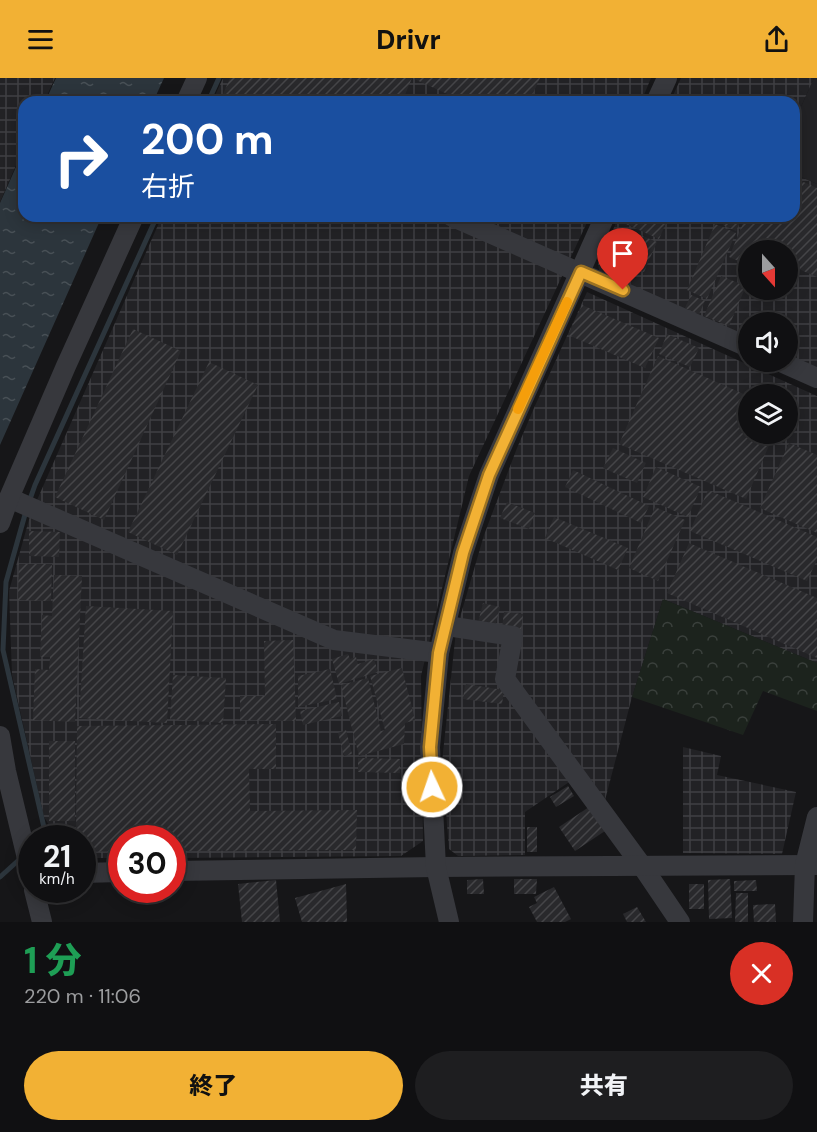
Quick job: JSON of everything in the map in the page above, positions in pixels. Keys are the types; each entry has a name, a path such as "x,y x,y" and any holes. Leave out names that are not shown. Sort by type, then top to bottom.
{"street":[{"path":"188,96 196,78"},
{"path":"659,96 667,78"},
{"path":"0,523 131,222"},
{"path":"465,222 738,343"},
{"path":"449,922 436,867 430,747 439,653 463,553 489,475 603,222"},
{"path":"798,370 817,378"},
{"path":"9,498 334,639 439,653"},
{"path":"447,626 513,636 505,679 642,866 680,922"},
{"path":"0,736 19,825"},
{"path":"802,922 817,817"},
{"path":"186,871 811,865"},
{"path":"41,903 51,922"}],"shaded area":[{"path":"0,78 55,78 47,96 18,96 18,161 0,202"},
{"path":"223,78 651,78 644,96 215,96"},
{"path":"681,78 814,78 800,109 800,96 673,96"},
{"path":"814,78 817,78 817,184 800,177 800,109"},
{"path":"800,177 817,184 817,371 798,362 798,312 738,312 738,336 600,274 598,264 616,222 800,222"},
{"path":"159,222 587,222 469,476 421,676 423,841 401,856 186,858 186,825 108,825 108,858 96,858 96,825 49,825 44,817 12,675 9,591 30,516"},
{"path":"587,292 738,360 738,372 764,372 790,384 738,384 738,444 798,444 798,387 817,396 817,663 663,599 632,697 604,804 581,774 525,812 525,855 458,856 449,849 442,762 456,631 484,535 517,448"},
{"path":"683,747 721,756 717,775 796,792 782,854 683,853"}],"green space":[{"path":"663,599 817,663 817,711 763,691 743,735 632,697"}],"water":[{"path":"56,78 164,78 156,96 48,96"},
{"path":"18,162 18,222 99,222 0,445 0,203"}],"building":[{"path":"230,78 412,78 404,96 222,96"},
{"path":"412,78 540,78 532,96 452,96"},
{"path":"800,180 817,188 817,277 798,269 798,240 738,240 738,261 729,257 744,222 800,222"},
{"path":"627,222 666,222 659,239 626,224"},
{"path":"724,222 740,222 736,231 723,225"},
{"path":"715,224 736,233 707,299 687,290"},
{"path":"633,232 657,242 644,272 620,262"},
{"path":"721,276 738,283 738,300 740,300 729,326 704,316"},
{"path":"691,295 705,301 699,314 685,308"},
{"path":"582,305 659,338 645,368 568,335"},
{"path":"133,329 181,351 104,520 55,497"},
{"path":"667,334 699,348 690,367 659,354"},
{"path":"658,356 738,392 738,444 770,444 746,499 619,444"},
{"path":"209,362 258,385 177,555 128,532"},
{"path":"789,444 817,455 817,533 760,508"},
{"path":"613,448 646,463 637,483 603,468"},
{"path":"656,467 701,487 688,517 643,497"},
{"path":"573,470 649,506 641,523 565,487"},
{"path":"708,490 817,537 817,560 807,581 690,531"},
{"path":"507,502 535,513 529,529 500,518"},
{"path":"655,507 685,520 658,581 629,568"},
{"path":"554,517 628,548 618,570 545,538"},
{"path":"29,531 60,532 59,557 29,556"},
{"path":"689,543 817,598 817,658 667,593"},
{"path":"19,564 52,564 51,601 18,600"},
{"path":"54,575 82,576 75,722 33,720 35,669 49,670 50,657 40,657 42,615 52,616"},
{"path":"483,603 500,607 495,627 478,623"},
{"path":"86,606 173,611 167,723 79,718"},
{"path":"504,612 523,614 521,630 502,628"},
{"path":"293,640 296,721 240,720 240,696 265,696 264,641"},
{"path":"348,654 350,659 356,657 358,664 374,659 378,672 339,684 332,659"},
{"path":"402,668 415,720 405,723 404,744 359,756 341,685 368,678 381,731 385,730 370,676"},
{"path":"330,669 337,699 298,707 298,676"},
{"path":"173,675 226,678 223,723 170,719"},
{"path":"465,684 504,690 502,704 463,699"},
{"path":"339,702 342,716 303,725 300,711"},
{"path":"276,724 276,769 249,769 250,811 357,810 356,850 186,851 186,825 108,825 108,851 96,852 96,825 76,825 77,726"},
{"path":"346,730 352,754 344,756 338,733"},
{"path":"49,741 75,741 75,821 49,821"},
{"path":"358,758 400,759 400,773 358,772"},
{"path":"568,786 574,796 556,807 550,797"},
{"path":"589,807 605,831 575,851 559,827"},
{"path":"527,827 537,827 537,852 527,852"},
{"path":"483,879 484,894 467,894 467,880"},
{"path":"514,879 537,879 536,894 514,894"},
{"path":"730,879 732,918 709,919 708,880"},
{"path":"276,880 280,922 242,922 238,884"},
{"path":"756,880 757,891 734,891 734,881"},
{"path":"346,884 347,922 302,922 295,898"},
{"path":"689,884 704,884 704,909 689,909"},
{"path":"554,887 571,919 565,922 537,922 529,907 537,903 534,897"},
{"path":"736,893 748,893 748,922 735,922"},
{"path":"775,904 776,922 754,922 753,905"},
{"path":"637,907 646,922 627,922 623,914"}],"waterway":[{"path":"211,96 219,78"},
{"path":"29,502 154,222"},
{"path":"26,511 6,582 3,650 43,825"},
{"path":"0,877 18,861"}],"slow traffic":[{"path":"518,409 567,302"}],"route":[{"path":"432,787 430,747 439,653 463,553 489,475 581,272 623,290"}]}
